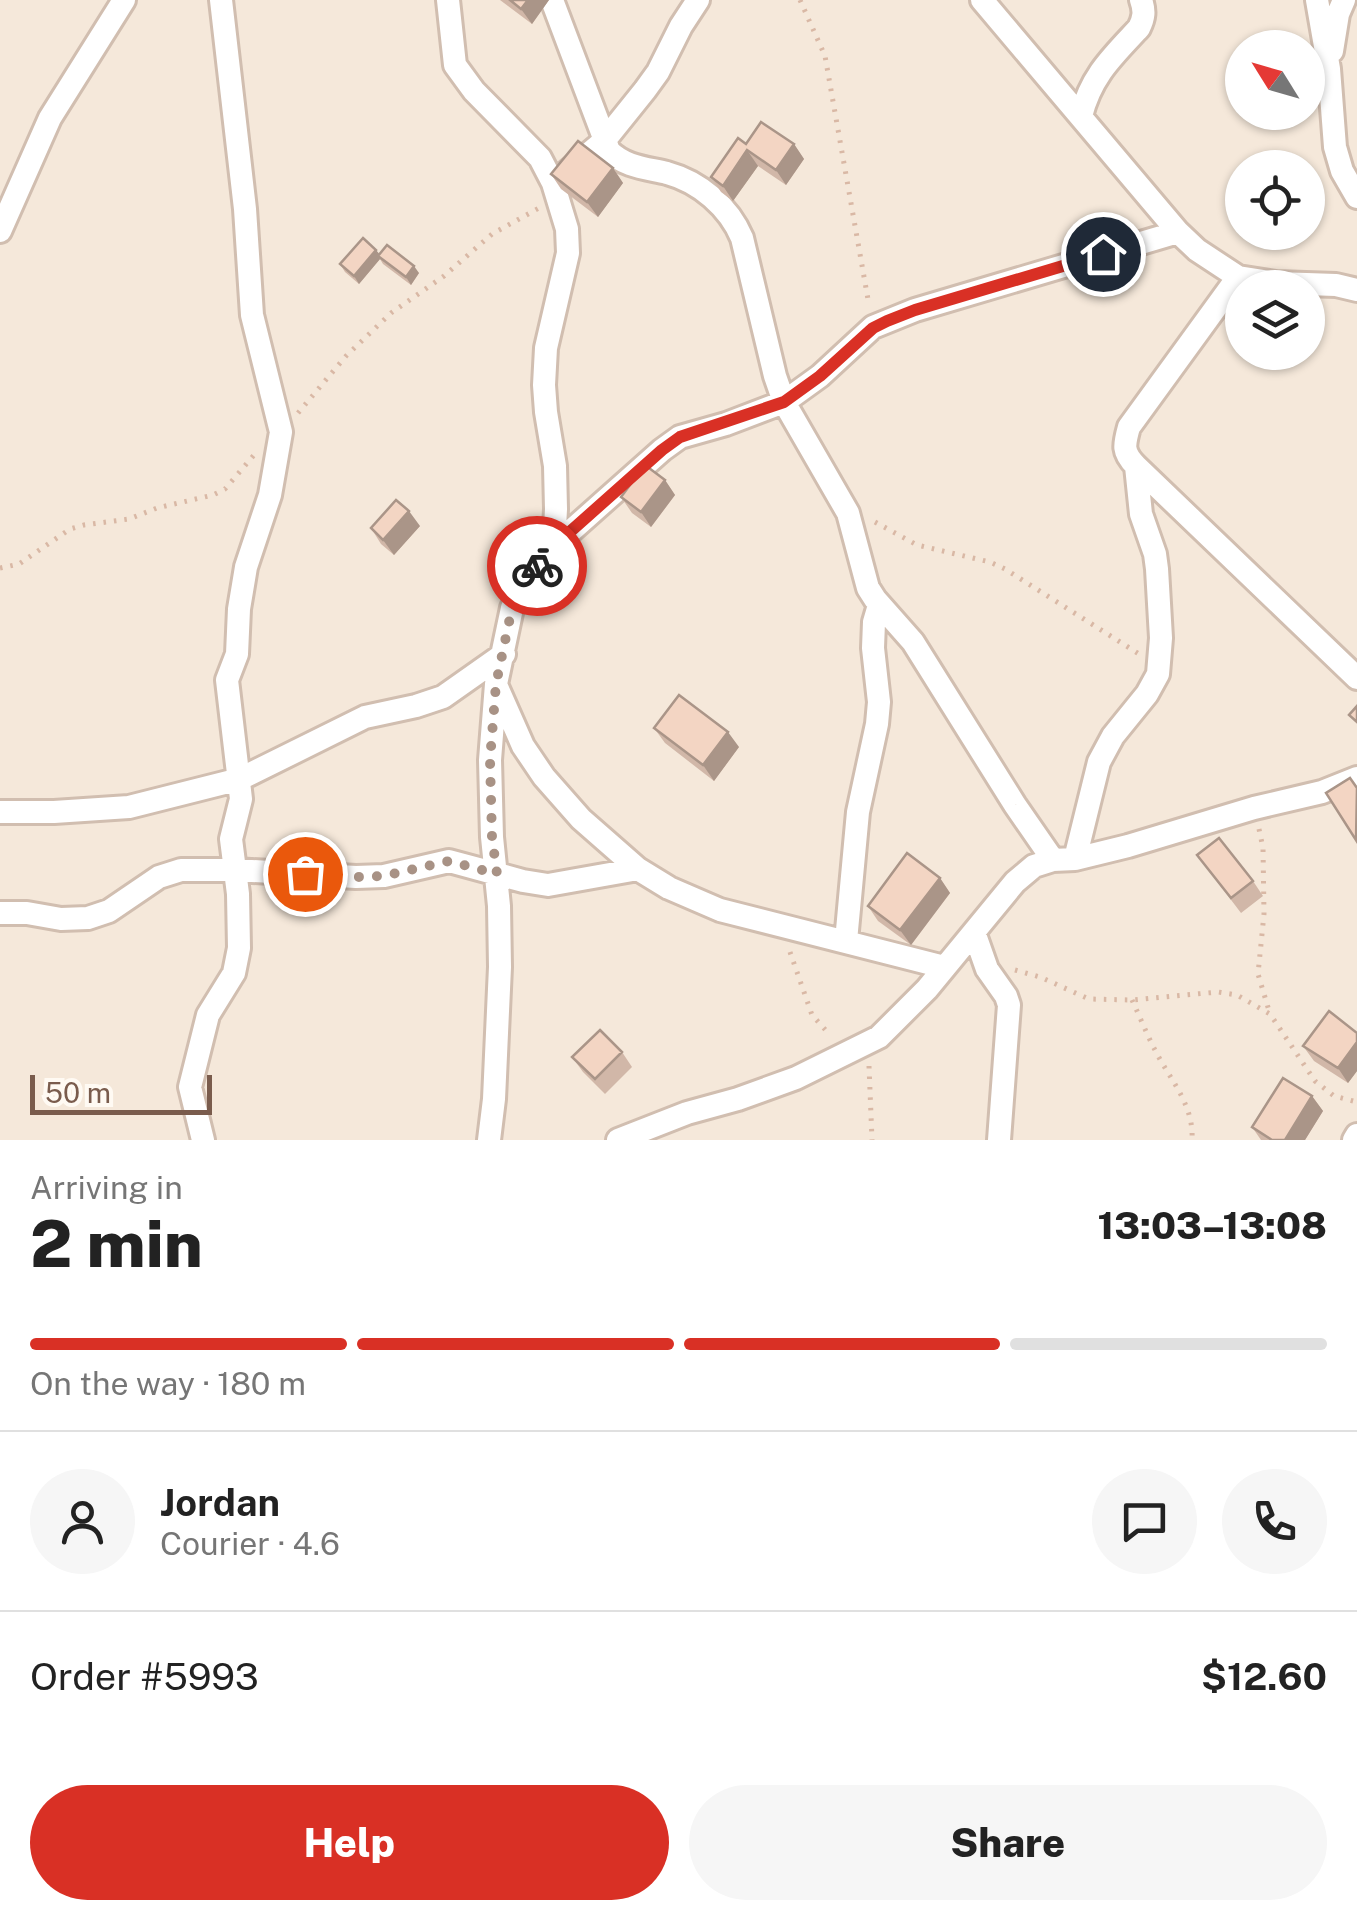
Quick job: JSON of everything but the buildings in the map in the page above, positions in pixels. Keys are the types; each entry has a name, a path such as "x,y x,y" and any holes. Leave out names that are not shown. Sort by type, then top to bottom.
{"street":[{"path":"0,231 50,118 124,0"},
{"path":"203,1140 190,1087 208,1016 238,961 238,894 231,839 242,799 226,680 237,654 246,567 270,495 281,432 252,315 246,209 221,0"},
{"path":"448,0 455,65 466,83 540,158 567,229 568,253 546,348 544,384 554,466 554,546"},
{"path":"552,0 609,152 628,164 690,180 736,223 784,402 848,513 868,588 913,642 1015,805 1064,859"},
{"path":"553,184 604,140 658,72 698,0"},
{"path":"982,0 1178,232 1228,270"},
{"path":"1081,116 1086,96 1100,71 1144,20 1141,0"},
{"path":"1317,0 1346,143 1342,171 1357,197"},
{"path":"1329,70 1344,0"},
{"path":"489,1140 500,967 490,760 496,684 512,608 522,588 554,546 662,450 680,437 784,402 820,376 873,328 915,310 1178,232"},
{"path":"1325,285 1357,290"},
{"path":"1225,295 1129,427 1124,445 1129,459 1357,678"},
{"path":"1064,859 1099,762 1158,674 1161,638 1157,569 1141,514 1136,466"},
{"path":"846,940 858,812 877,724 873,648 874,622 880,605"},
{"path":"0,812 128,807 240,779 365,717 443,697 504,654"},
{"path":"496,684 523,746 544,777 581,819 638,869 692,900 720,910 944,968"},
{"path":"618,1140 796,1078 879,1037 927,989 1015,882 1034,866 1128,846 1322,792 1357,778"},
{"path":"0,913 88,918 109,911 159,877 181,870 384,876 449,861 548,885 638,869"},
{"path":"974,932 987,969 1009,1006 999,1140"}],"path":[{"path":"800,0 824,56 873,328"},
{"path":"0,568 19,564 84,524 129,519 224,489 281,432 346,356 392,313 444,276 492,234 537,210 553,184"},
{"path":"848,513 876,522 929,549 1005,569 1159,666"},
{"path":"1254,808 1264,866 1258,974 1270,1014 1315,1081 1334,1096 1357,1102"},
{"path":"782,925 812,1015 820,1026 866,1059 872,1140"},
{"path":"987,969 1011,969 1040,977 1089,1000 1218,992 1237,995 1270,1014"},
{"path":"1132,1000 1193,1122 1192,1140"}],"shaded area":[{"path":"0,0 1357,0 1357,1140 0,1140"}],"way so far":[{"path":"305,874 384,876 449,861 497,874 490,760 496,684 512,608 537,566"}],"route":[{"path":"537,566 554,546 680,437 784,402 820,376 873,328 915,310 1103,254"}]}
